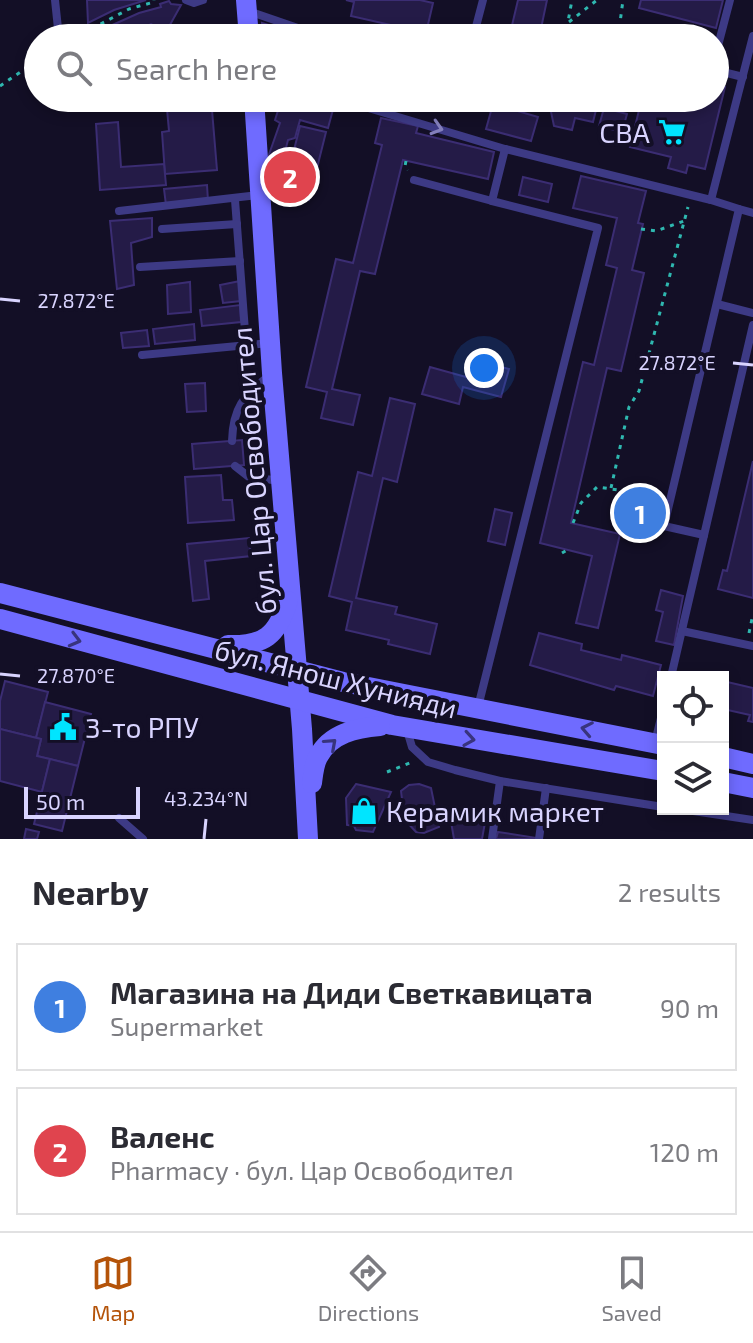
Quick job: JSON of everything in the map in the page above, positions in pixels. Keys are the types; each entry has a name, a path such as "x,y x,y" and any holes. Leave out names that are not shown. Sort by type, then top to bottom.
{"street":[{"name":"бул. Цар Освободител","path":"255,112 308,839"},
{"name":"бул. Янош Хунияди","path":"0,593 297,671 657,744"},
{"path":"200,645 264,641 282,621 290,595"},
{"name":"бул. Янош Хунияди","path":"0,619 400,727 657,770"},
{"path":"307,803 317,757 328,744 359,727 400,727"},
{"path":"729,758 753,764"},
{"path":"729,783 753,788"}],"lane":[{"path":"55,0 58,24"},
{"path":"186,0 194,3 203,0"},
{"path":"477,24 483,0"},
{"path":"724,24 730,0"},
{"path":"246,6 292,24"},
{"path":"711,200 753,36"},
{"path":"729,74 743,77"},
{"path":"382,112 505,149 753,213"},
{"path":"492,201 505,149"},
{"path":"414,180 598,228 477,708"},
{"path":"119,211 260,195"},
{"path":"235,200 246,344"},
{"path":"704,535 664,526 739,209"},
{"path":"162,229 237,224"},
{"path":"140,267 240,261"},
{"path":"717,304 753,313"},
{"path":"672,671 753,325"},
{"path":"142,355 270,343"},
{"path":"232,441 237,409 252,389 272,373"},
{"path":"235,466 249,477 282,481"},
{"path":"682,631 750,645"},
{"path":"400,727 412,747 428,762 500,781 657,806"},
{"path":"492,839 500,781"},
{"path":"539,839 546,788"},
{"path":"720,815 753,820"},
{"path":"119,818 143,839"}],"path":[{"path":"102,24 154,0"},
{"path":"569,22 572,0"},
{"path":"569,22 597,0"},
{"path":"620,24 623,0"},
{"path":"0,86 24,70"},
{"path":"611,488 629,407 639,391 691,195"},
{"path":"641,229 656,231 684,221"},
{"path":"573,523 581,503 597,487 626,491"},
{"path":"750,645 753,614"},
{"path":"387,772 412,762"}],"building":[{"path":"87,0 146,0 114,10 88,23"},
{"path":"346,0 420,0 433,3 428,24 386,24 351,16 354,2"},
{"path":"518,0 547,0 542,24 512,24"},
{"path":"641,0 723,0 717,24 701,24 639,8"},
{"path":"169,1 181,5 170,24 115,24 161,7 160,4"},
{"path":"167,112 212,112 217,170 165,174 162,132 169,131"},
{"path":"278,112 332,112 328,128 300,120 295,138 288,140 281,167 266,163 280,123 275,120"},
{"path":"491,112 521,112 538,117 531,141 486,129"},
{"path":"551,112 596,112 593,122 575,118 572,130 554,126"},
{"path":"603,112 627,114 622,132 599,126"},
{"path":"639,112 719,112 705,169 688,165 686,173 668,168 671,157 630,147"},
{"path":"381,118 418,126 416,133 494,152 488,179 403,160 375,274 360,271 332,389 360,395 353,425 321,418 327,392 306,387 336,259 353,263 382,145 375,143"},
{"path":"118,122 121,167 164,164 166,185 100,190 96,124"},
{"path":"300,126 326,132 309,200 293,196 299,173 289,170"},
{"path":"581,176 646,191 638,223 643,224 632,270 644,273 621,371 607,368 571,523 620,534 598,628 576,623 592,556 540,543 583,362 594,365 617,268 606,265 617,218 573,208"},
{"path":"523,177 552,184 548,202 519,195"},
{"path":"207,185 208,201 166,205 164,189"},
{"path":"152,218 152,237 131,243 134,285 117,289 110,221"},
{"path":"240,281 241,301 223,303 220,285"},
{"path":"190,282 191,312 168,314 167,285"},
{"path":"240,305 241,322 202,326 200,310"},
{"path":"194,324 195,340 155,344 153,329"},
{"path":"147,330 149,346 123,348 121,333"},
{"path":"471,359 509,369 501,397 463,387 459,404 422,394 430,367 466,377"},
{"path":"205,383 206,411 187,412 185,384"},
{"path":"390,398 415,404 397,482 383,478 356,598 397,607 395,614 437,624 430,654 346,630 352,602 329,596 358,472 372,476"},
{"path":"242,440 244,465 194,469 192,444"},
{"path":"753,461 753,598 718,589 723,570 727,571"},
{"path":"221,475 223,500 232,500 234,520 188,523 185,477"},
{"path":"640,493 655,499 661,514 655,529 640,535 625,529 619,514 625,499"},
{"path":"495,509 512,513 505,545 488,541"},
{"path":"249,538 251,556 205,561 209,599 193,601 187,544"},
{"path":"661,590 683,596 674,645 656,641 663,612 656,610"},
{"path":"539,633 582,644 581,650 621,660 622,655 661,665 653,696 616,686 614,690 530,665"},
{"path":"5,681 48,692 36,738 0,729 0,701"},
{"path":"729,682 753,688 753,722 748,721 750,715 729,710"},
{"path":"45,702 91,714 78,766 37,756 41,739 36,738"},
{"path":"0,729 41,739 37,756 50,759 42,792 0,781"},
{"path":"50,759 78,766 62,831 34,824"},
{"name":"Керамик маркет","path":"356,784 391,792 373,832 356,830 354,826 347,825 346,798"},
{"path":"409,785 431,788 439,827 424,833 416,832 403,821 399,800 402,799 401,791"},
{"path":"449,810 486,817 482,839 454,839"},
{"path":"26,829 39,832 37,839 24,839"},
{"path":"498,832 537,838 537,839 496,839"}],"place":[{"name":"CBA","path":"672,132"},
{"name":"Валенс","path":"290,177"},
{"name":"Магазина на Диди Светкавицата","path":"640,513"},
{"name":"3-то РПУ","path":"63,727"},
{"name":"Керамик маркет","path":"364,811"}]}
